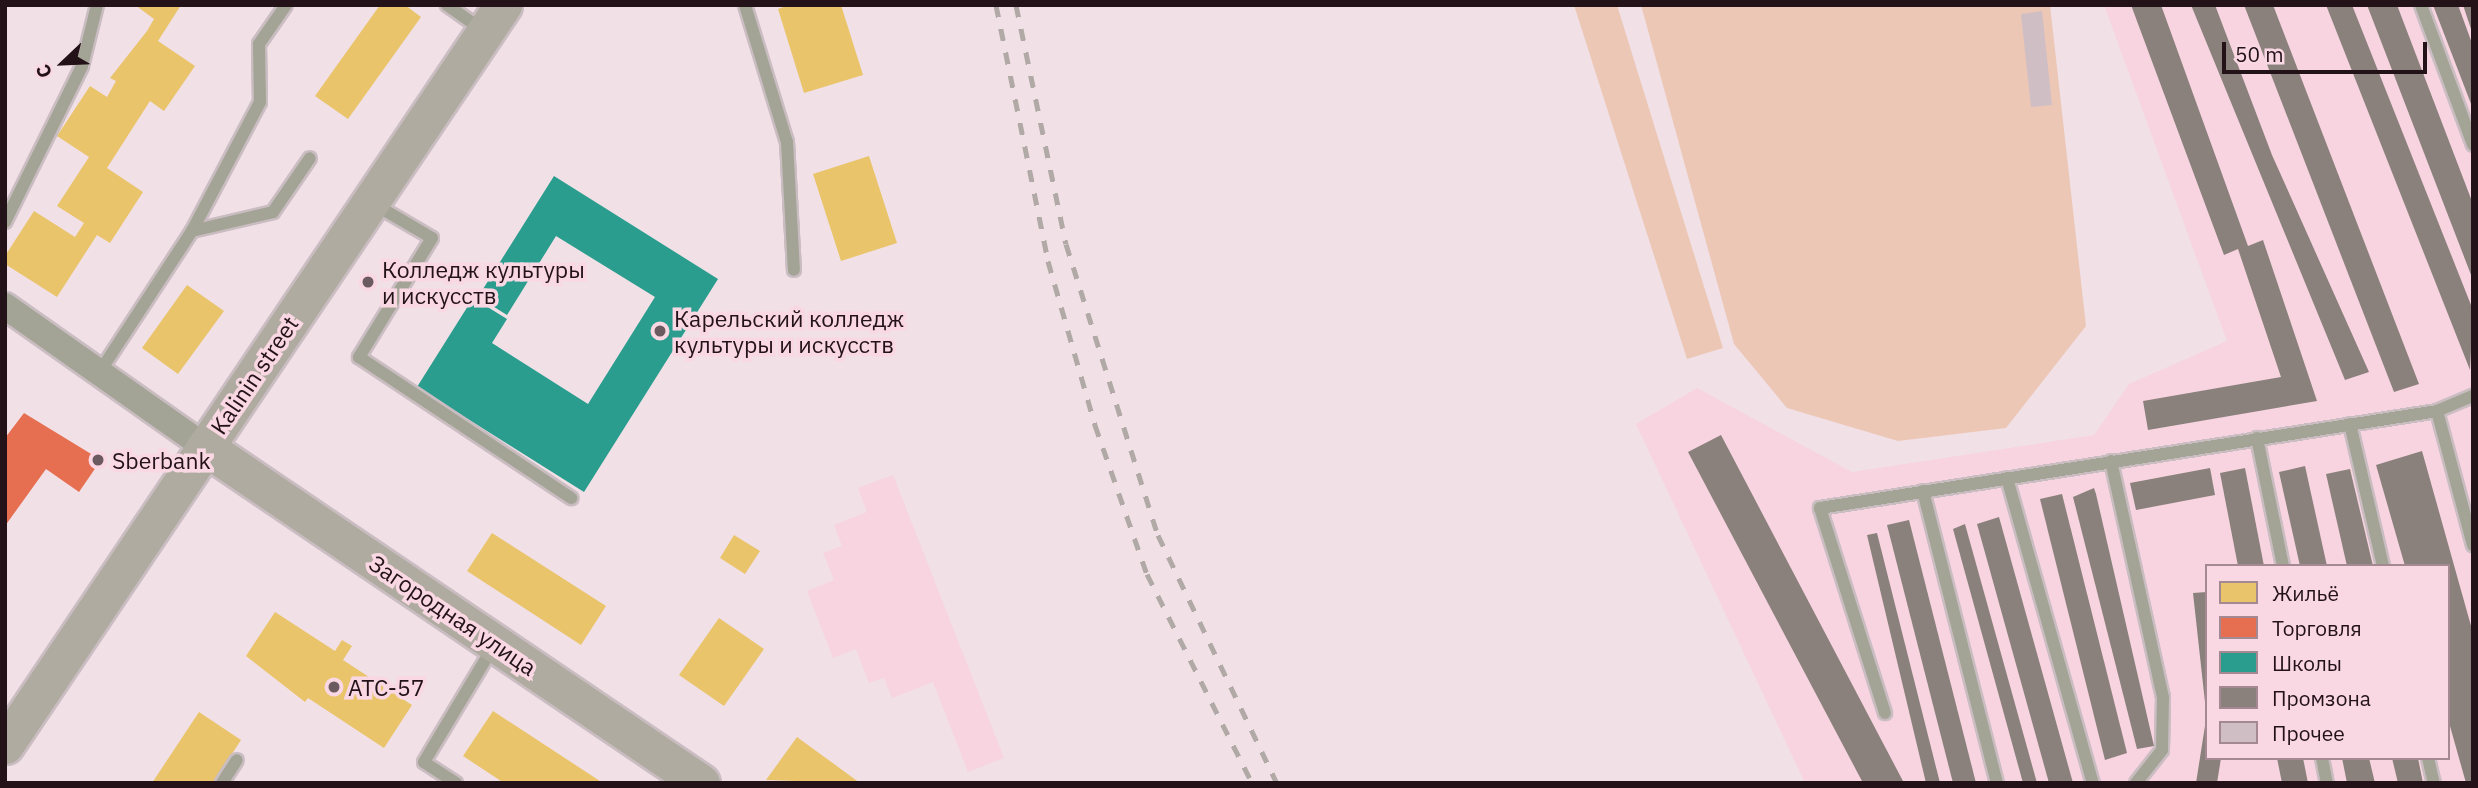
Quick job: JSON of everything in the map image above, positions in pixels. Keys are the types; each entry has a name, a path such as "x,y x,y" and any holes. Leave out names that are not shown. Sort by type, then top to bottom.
{"main road":[{"name":"Kalinin street","path":"5,745 494,18"},
{"name":"Загородная улица","path":"205,447 701,783"}],"street":[{"path":"5,306 205,447"}],"lane":[{"path":"5,222 82,66 97,5"},
{"path":"99,373 192,231 260,102 259,44 286,5"},
{"path":"447,5 494,18"},
{"path":"745,5 786,142 794,270"},
{"path":"2421,5 2473,145"},
{"path":"192,231 273,212 310,158"},
{"path":"370,201 432,237 359,358 571,498"},
{"path":"1885,713 1820,508 2437,411 2473,396"},
{"path":"2437,411 2473,545"},
{"path":"2350,424 2383,564"},
{"path":"2257,438 2283,564"},
{"path":"2111,461 2163,697 2162,750 2136,783"},
{"path":"2007,478 2093,783"},
{"path":"1923,491 1997,783"},
{"path":"456,783 424,762 495,643"},
{"path":"222,783 237,760"},
{"path":"2322,760 2327,783"},
{"path":"2428,760 2434,783"}],"shaded area":[{"path":"1574,5 1617,5 1723,348 1687,359"},
{"path":"1641,5 2050,5 2086,326 2006,428 1898,441 1787,408 1734,344"},
{"path":"2104,5 2473,5 2473,783 1805,783 1636,424 1697,388 1852,472 2094,435 2129,384 2227,341"},
{"path":"893,475 1004,758 968,772 933,682 892,698 884,678 869,683 856,649 833,658 807,591 834,580 823,553 842,546 834,525 867,512 858,488"}],"building: Жильё":[{"path":"135,5 181,5 158,41 195,66 164,111 150,101 107,168 143,192 110,243 97,235 57,297 5,264 5,256 34,211 75,237 84,223 57,206 89,157 57,136 90,86 107,97 116,81 110,78 147,31 154,19"},
{"path":"380,5 405,5 421,17 348,119 315,96"},
{"path":"789,5 841,5 863,75 804,93 778,9"},
{"path":"869,156 897,243 841,261 813,174"},
{"path":"187,285 224,311 178,374 142,348"},
{"path":"492,533 606,606 581,645 467,571"},
{"path":"734,535 760,551 745,574 720,558"},
{"name":"АТС-57","path":"275,612 335,651 342,640 352,646 343,660 412,705 384,748 308,698 305,702 246,656"},
{"path":"719,618 764,649 724,706 679,675"},
{"path":"493,711 603,783 504,783 463,756"},
{"path":"199,712 241,740 213,783 152,783"},
{"path":"797,737 860,783 766,780"}],"building: Торговля":[{"path":"24,413 101,460 79,492 46,469 5,526 5,438"}],"building: Школы":[{"name":"Карельский колледж культуры и искусств","path":"554,176 718,279 584,492 417,387 473,298 507,319 492,343 588,404 655,297 556,236 507,315 478,297"}],"building: Промзона":[{"path":"2131,5 2161,5 2248,246 2263,240 2317,401 2148,430 2143,401 2281,377 2238,249 2224,255"},
{"path":"2191,5 2215,5 2272,155 2369,372 2345,380"},
{"path":"2244,5 2273,5 2419,384 2394,392"},
{"path":"2326,5 2352,5 2473,310 2470,370"},
{"path":"2367,5 2397,5 2473,204 2473,280"},
{"path":"2433,5 2458,5 2473,46 2473,109"},
{"path":"2463,5 2473,5 2473,32 2472,32"},
{"path":"1721,435 1904,783 1863,783 1688,452"},
{"path":"2422,451 2473,633 2473,783 2466,783 2450,726 2450,564 2404,564 2376,465"},
{"path":"2305,466 2327,564 2300,564 2279,472"},
{"path":"2210,468 2215,495 2136,510 2130,483"},
{"path":"2245,468 2264,564 2238,564 2220,473"},
{"path":"2350,469 2373,564 2347,564 2326,474"},
{"path":"2094,488 2154,746 2137,749 2073,497"},
{"path":"2062,494 2127,753 2105,760 2040,499"},
{"path":"1999,517 2073,783 2049,783 1977,524"},
{"path":"1909,520 1976,783 1953,783 1887,525"},
{"path":"1965,524 2037,783 2023,783 1953,529"},
{"path":"1877,533 1940,783 1926,783 1867,535"},
{"path":"2205,592 2205,702 2193,593"},
{"path":"2205,726 2205,760 2221,760 2217,783 2196,783"},
{"path":"2277,760 2303,760 2308,783 2282,783"},
{"path":"2342,760 2369,760 2375,783 2347,783"},
{"path":"2392,760 2418,760 2423,783 2398,783"}],"building: Прочее":[{"path":"2042,11 2052,105 2031,107 2021,14"}],"railway":[{"path":"996,5 1048,261 1095,425 1147,574 1252,783"},
{"path":"1016,5 1066,244 1158,535 1277,783"}],"place":[{"name":"Колледж культуры и искусств","path":"368,282"},
{"name":"Карельский колледж культуры и искусств","path":"660,331"},
{"name":"Sberbank","path":"98,460"},
{"name":"АТС-57","path":"334,687"}]}
